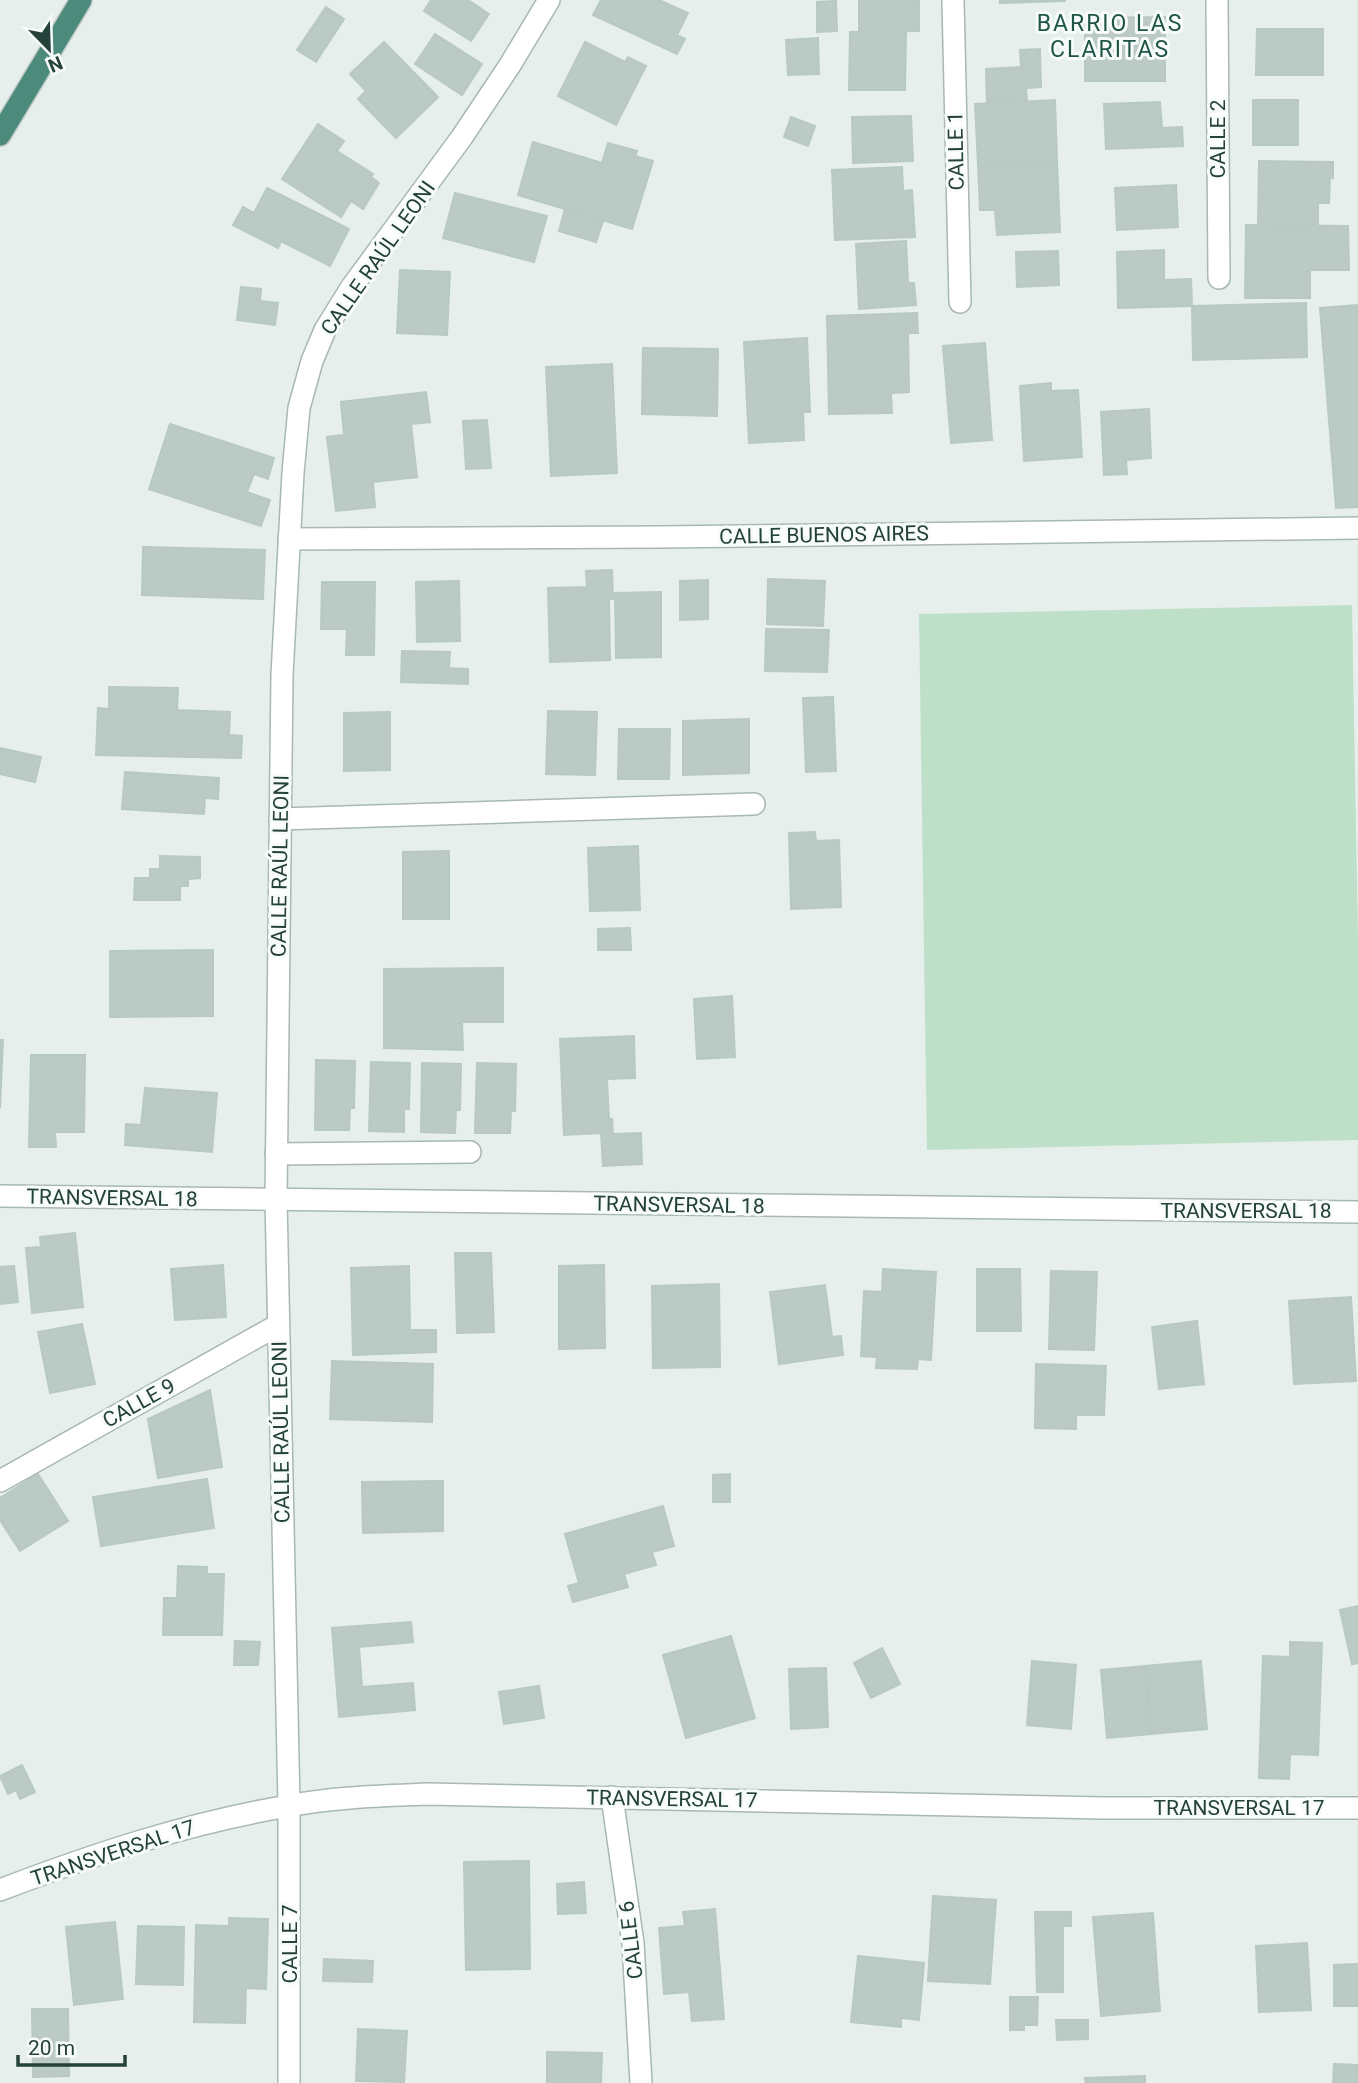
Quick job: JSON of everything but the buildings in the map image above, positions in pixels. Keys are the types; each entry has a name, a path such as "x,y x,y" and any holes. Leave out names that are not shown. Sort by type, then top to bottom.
{"highway":[{"path":"0,135 81,0"}],"street":[{"name":"CALLE RAÚL LEONI","path":"289,1805 276,1154 282,675 299,408 312,361 325,330 351,288 463,137 549,0"},
{"name":"CALLE 1","path":"953,0 960,302"},
{"name":"CALLE 2","path":"1217,0 1219,278"},
{"name":"CALLE BUENOS AIRES","path":"289,539 1358,528"},
{"path":"280,819 754,804"},
{"path":"276,1154 470,1152"},
{"name":"TRANSVERSAL 18","path":"0,1196 1358,1212"},
{"name":"CALLE 9","path":"0,1481 278,1325"},
{"name":"TRANSVERSAL 17","path":"0,1890 135,1841 210,1821 289,1805 343,1798 427,1794 1103,1808 1358,1808"},
{"name":"CALLE 6","path":"612,1797 633,1943 641,2083"},
{"name":"CALLE 7","path":"289,1805 289,2083"}],"green space":[{"path":"1352,605 1358,943 1358,1140 927,1150 919,614"}],"district":[{"name":"BARRIO LAS CLARITAS","path":"1110,36"}]}
